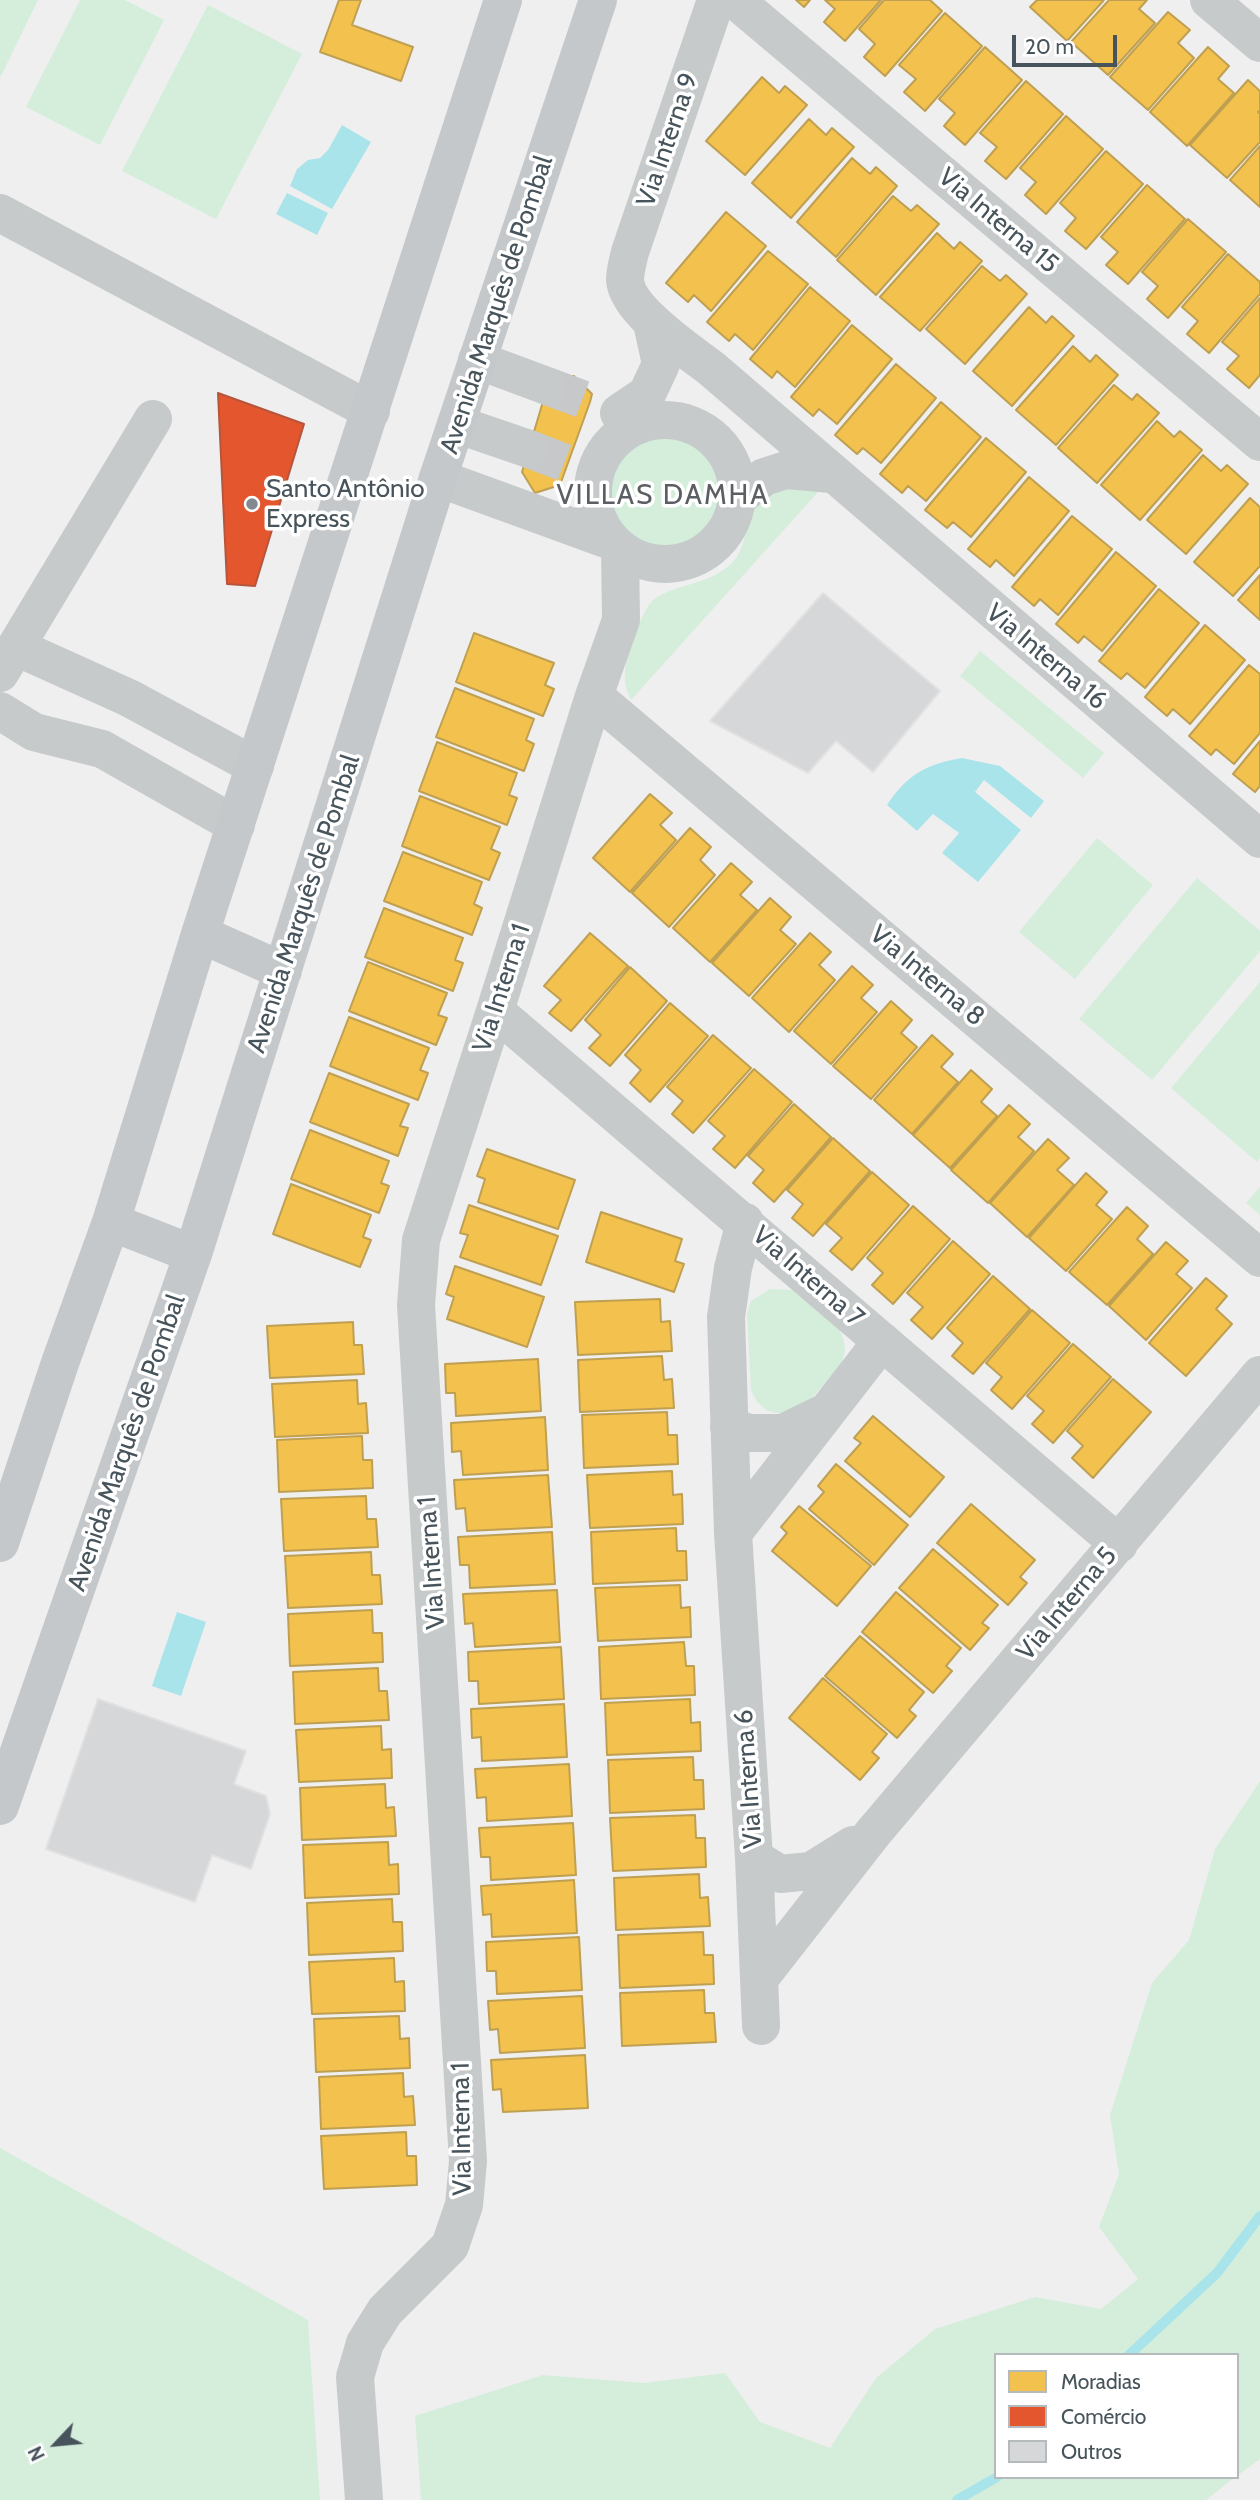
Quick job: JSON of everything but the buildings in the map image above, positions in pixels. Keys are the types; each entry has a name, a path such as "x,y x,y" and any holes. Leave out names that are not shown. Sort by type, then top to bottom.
{"main road":[{"path":"0,1543 7,1495 60,1363 110,1222 200,934 503,0"},
{"name":"Avenida Marquês de Pombal","path":"0,1806 193,1254 588,9"},
{"path":"200,934 283,971"},
{"path":"110,1222 193,1254"}],"street":[{"name":"Via Interna 9","path":"625,282 630,252 716,0"},
{"name":"Via Interna 15","path":"735,0 1260,442"},
{"path":"1209,0 1260,43"},
{"path":"0,214 371,411"},
{"name":"Via Interna 16","path":"625,282 636,304 652,323 712,369 1260,839"},
{"path":"617,413 647,394 661,364 652,323"},
{"path":"477,360 547,386"},
{"path":"683,422 702,400 712,369"},
{"path":"617,413 683,422 711,436 725,451 737,484"},
{"path":"617,413 626,431 612,442 601,457 581,469 593,492 595,510 601,526 616,545 621,620"},
{"path":"153,419 8,660 129,698 255,765"},
{"path":"438,478 616,545 638,560 658,565 679,564 700,557 717,544 730,526 737,484 774,423"},
{"path":"457,424 529,449"},
{"path":"737,484 786,470 832,474"},
{"path":"621,620 679,564"},
{"name":"Via Interna 1","path":"364,2500 355,2377 365,2343 385,2311 450,2246 464,2205 468,2161 416,1305 421,1240 593,696 621,620"},
{"name":"Via Interna 8","path":"593,696 663,752 1260,1258"},
{"path":"0,711 34,732 102,749 236,825"},
{"name":"Via Interna 7","path":"495,1011 1119,1544"},
{"name":"Via Interna 6","path":"745,1222 733,1268 726,1317 733,1533 754,1858 761,2026"},
{"path":"733,1533 882,1341"},
{"name":"Via Interna 5","path":"759,1979 873,1833 1260,1375"},
{"path":"729,1427 750,1433 783,1433 832,1408"},
{"name":"Via Interna 5","path":"754,1858 780,1874 811,1871 873,1833"}],"green space":[{"path":"0,0 38,0 1,76 0,76"},
{"path":"80,0 125,0 164,20 100,145 26,107"},
{"path":"208,5 302,54 216,219 122,171"},
{"path":"665,437 687,441 697,446 713,462 718,472 722,494 718,516 713,526 697,542 687,547 665,551 643,547 633,542 617,526 612,516 608,494 612,472 617,462 633,446 643,441"},
{"path":"772,486 819,491 631,700 626,686 625,670 632,642 651,602 675,589 721,572 730,565 740,552 751,514"},
{"path":"980,651 1104,753 1083,778 960,676"},
{"path":"1097,838 1153,885 1075,979 1019,932"},
{"path":"1197,878 1260,931 1260,951 1152,1080 1079,1019"},
{"path":"1260,982 1260,1158 1257,1162 1171,1088"},
{"path":"1260,1187 1260,1215 1246,1203"},
{"path":"770,1289 793,1290 839,1329 844,1341 845,1352 841,1364 803,1409 789,1414 766,1410 757,1402 751,1390 747,1313 751,1301"},
{"path":"1260,1781 1260,2459 1239,2475 1239,2353 994,2353 994,2479 1232,2479 1206,2500 421,2500 415,2416 543,2375 644,2383 725,2373 760,2422 830,2448 876,2378 935,2329 1035,2297 1101,2309 1138,2279 1099,2227 1119,2174 1110,2115 1152,1983 1189,1940 1215,1849"},
{"path":"0,2148 308,2320 320,2500 0,2500"}],"water":[{"path":"342,125 371,142 332,209 290,186 297,169 308,160 320,158 328,150"},
{"path":"287,193 328,213 317,235 276,214"},
{"path":"962,758 1000,766 1044,801 1031,818 984,780 975,792 1021,830 978,882 942,853 959,833 933,814 917,831 887,805 918,772"},
{"path":"177,1612 206,1622 181,1696 152,1686"}],"waterway":[{"path":"1131,2353 1217,2273 1260,2216"},
{"path":"957,2500 994,2479"}],"tunnel":[{"path":"547,386 590,402"},
{"path":"529,449 568,464"}],"place":[{"name":"Santo Antônio Express","path":"252,504"}],"district":[{"name":"VILLAS DAMHA","path":"663,496"}]}
